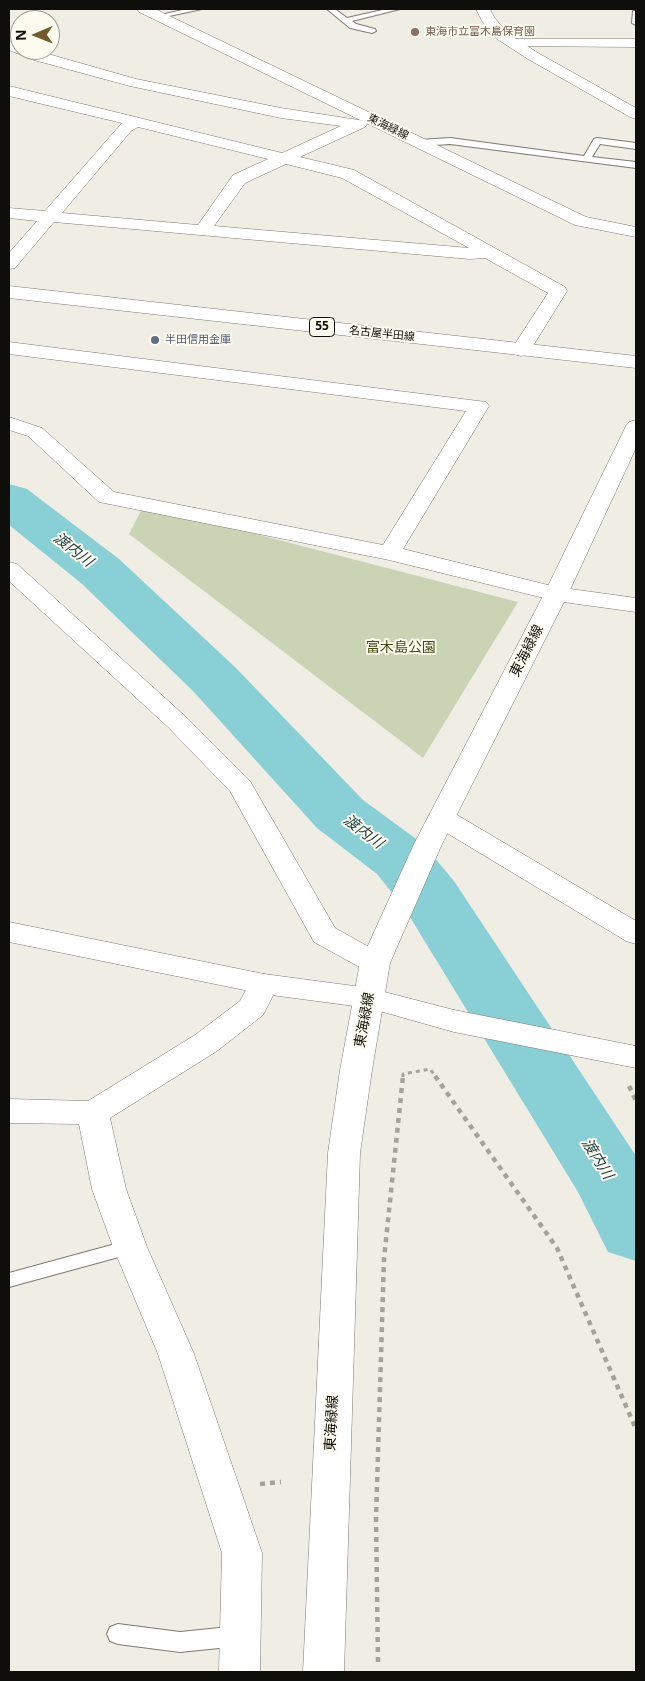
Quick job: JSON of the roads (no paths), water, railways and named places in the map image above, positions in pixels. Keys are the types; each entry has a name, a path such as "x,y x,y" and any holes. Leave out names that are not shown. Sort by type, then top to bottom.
{"street":[{"name":"東海緑線","path":"144,9 367,122 419,143 581,221 636,232"},
{"path":"483,9 486,18 502,36 636,114"},
{"path":"513,43 636,43"},
{"path":"9,45 39,57 135,83 281,113 367,122"},
{"path":"10,92 348,174 490,251 558,291 521,350"},
{"path":"9,264 125,128 136,122"},
{"path":"202,231 238,180 367,122"},
{"path":"9,213 470,254 490,251"},
{"name":"名古屋半田線","path":"9,292 636,362"},
{"path":"9,348 479,406 390,553"},
{"path":"9,423 35,432 107,496 390,553 556,594 636,605"},
{"name":"東海緑線","path":"323,1672 344,1153 375,963 428,844 556,594 636,426"},
{"path":"9,569 177,722 241,787 324,935 375,963"},
{"path":"442,818 636,934"},
{"path":"9,932 264,984 369,998 454,1021 625,1055"},
{"path":"9,1111 93,1113 206,1043 252,1008 264,984"},
{"path":"93,1113 109,1189 130,1247 176,1354 242,1553 239,1672"}],"lane":[{"path":"160,16 198,9"},
{"path":"331,9 353,26 372,30"},
{"path":"346,20 388,9 396,9"},
{"path":"636,13 636,23"},
{"path":"419,143 450,141 636,166"},
{"path":"587,158 597,141 636,146"},
{"path":"9,1280 130,1247"},
{"path":"118,1634 180,1642 241,1636"}],"waterway":[{"name":"渡内川","path":"9,500 100,571 214,679 340,814 400,859 430,896 612,1182 636,1230"}],"place":[{"name":"東海市立富木島保育園","path":"415,32"},
{"name":"半田信用金庫","path":"155,340"}],"park label":[{"name":"富木島公園","path":"401,648"}]}
